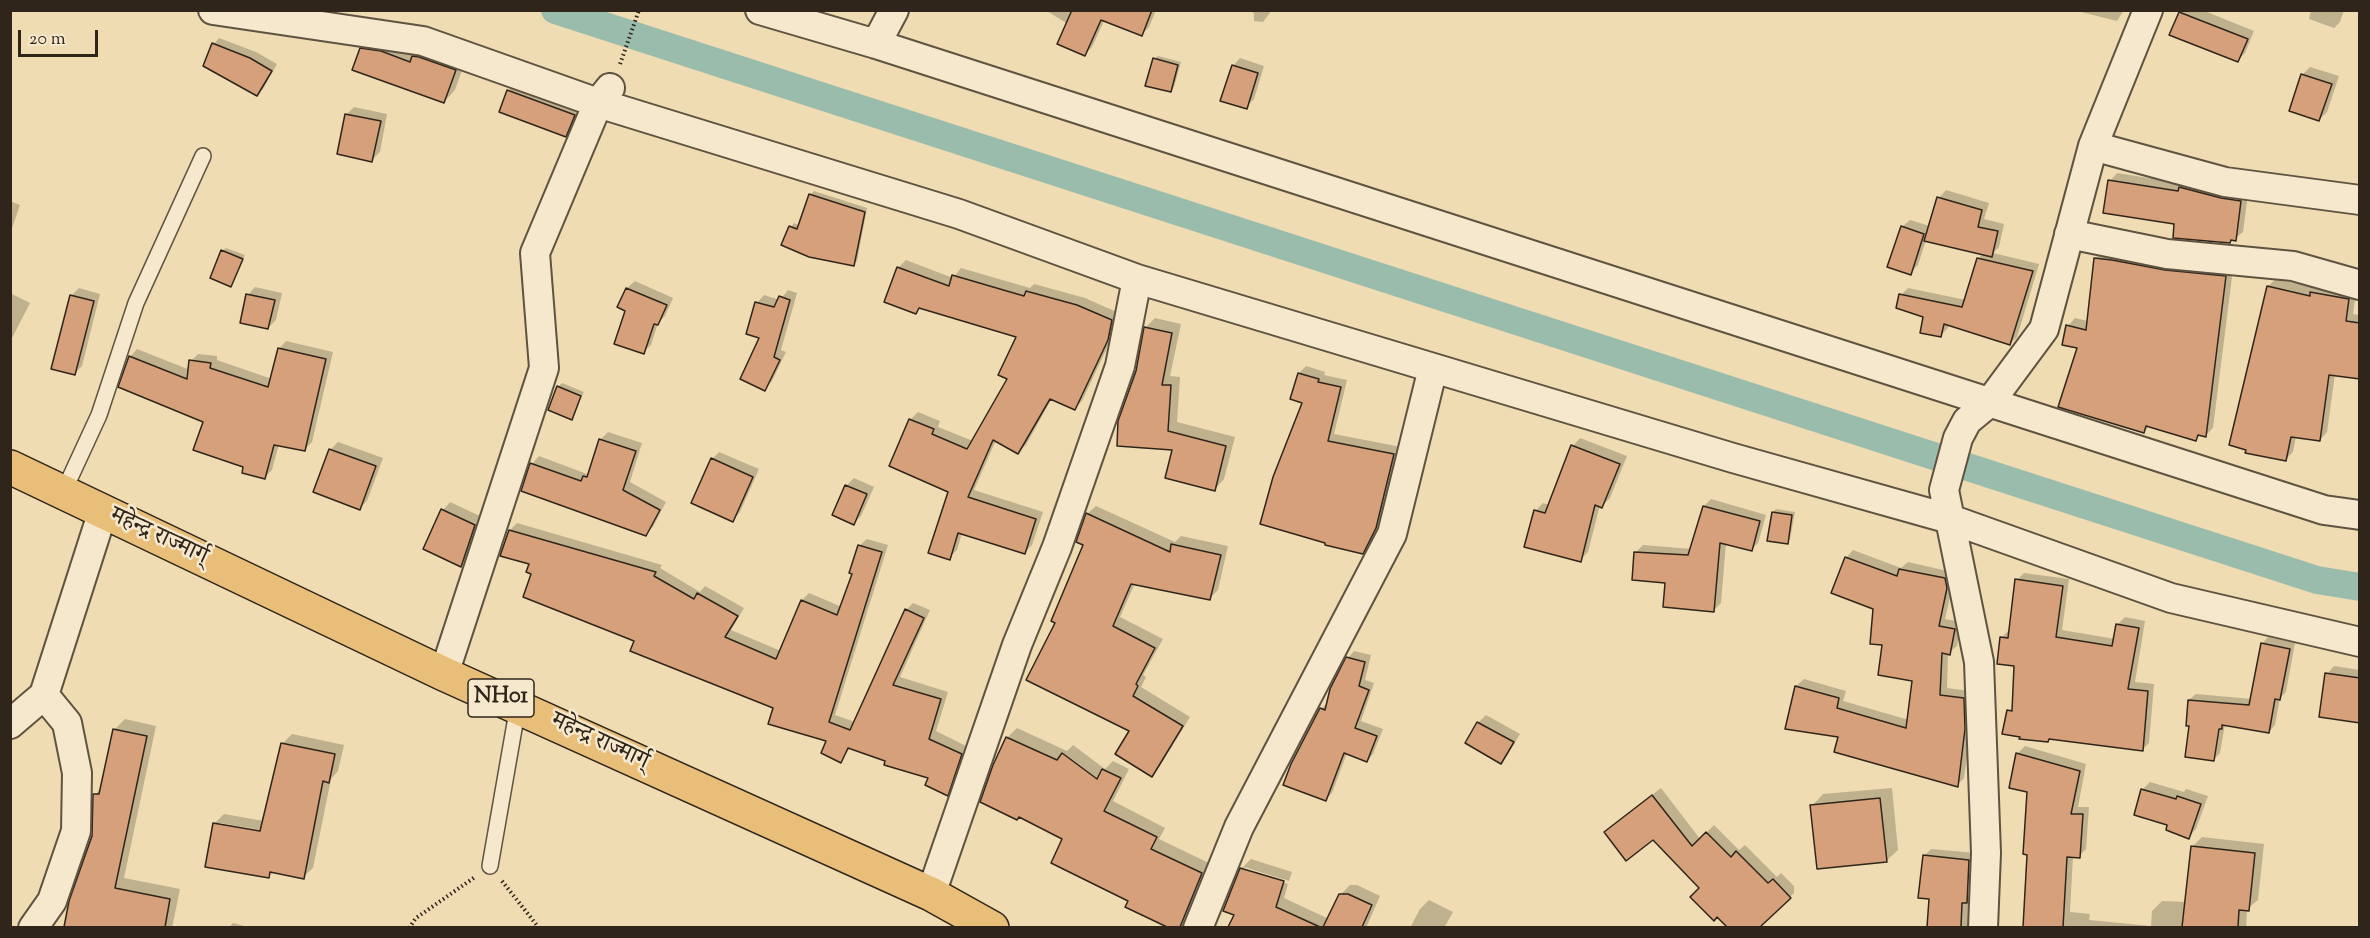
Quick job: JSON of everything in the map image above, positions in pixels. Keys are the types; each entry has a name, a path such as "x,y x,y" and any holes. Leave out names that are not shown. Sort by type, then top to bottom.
{"highway":[{"name":"महेन्द्र राज्मार्ग्","path":"10,467 444,674 930,894 992,927"}],"street":[{"path":"213,10 423,41 604,95 959,214 1137,279 1733,458 1950,519 2171,598 2360,642"},
{"path":"760,10 876,44 2324,510 2360,515"},
{"path":"876,44 894,10"},
{"path":"1983,927 1986,853 1979,662 1944,490 1958,438 1967,421 1990,402 2044,330 2093,146 2148,10"},
{"path":"444,674 544,368 535,253 604,95"},
{"path":"2093,146 2225,182 2360,200"},
{"path":"2069,234 2167,254 2293,266 2360,285"},
{"path":"930,894 1017,645 1057,547 1120,366 1137,279"},
{"path":"1198,927 1239,827 1392,534 1433,368"},
{"path":"10,724 44,694 103,512"},
{"path":"33,927 52,901 76,831 77,773 67,723 44,694"}],"lane":[{"path":"63,493 99,415 136,303 203,156"},
{"path":"490,866 518,706"}],"path":[{"path":"604,95 639,10"},
{"path":"409,927 416,918 490,866 539,927"}],"building":[{"path":"1072,10 1152,10 1142,36 1101,20 1085,56 1057,44"},
{"path":"2179,12 2248,39 2238,62 2169,35"},
{"path":"212,43 250,58 272,71 257,96 203,66"},
{"path":"360,48 381,51 410,62 412,56 419,57 456,70 444,103 352,70"},
{"path":"1153,58 1178,65 1171,92 1145,86"},
{"path":"1232,65 1258,73 1247,109 1220,101"},
{"path":"2301,74 2332,84 2319,121 2289,111"},
{"path":"507,90 575,115 566,137 499,112"},
{"path":"345,114 381,121 372,162 337,154"},
{"path":"2108,180 2178,191 2179,187 2241,201 2236,241 2231,240 2230,243 2173,238 2174,224 2103,213"},
{"path":"809,194 865,212 854,266 809,257 781,245 789,226 797,229"},
{"path":"1937,197 1982,210 1978,227 1998,231 1992,257 1924,241"},
{"path":"1901,226 1924,234 1911,275 1887,267"},
{"path":"221,250 243,259 231,287 210,278"},
{"path":"1977,258 2033,271 2010,345 1944,324 1941,337 1920,333 1923,317 1896,308 1899,294 1962,307"},
{"path":"2094,258 2165,270 2226,276 2206,437 2198,435 2196,441 2146,426 2144,433 2058,407 2077,348 2062,345 2066,325 2086,330"},
{"path":"897,267 949,286 952,275 1024,296 1026,291 1077,305 1112,320 1108,340 1075,410 1050,399 1018,454 993,440 968,497 1036,519 1025,554 958,533 950,560 928,553 948,492 889,466 909,419 934,429 932,434 967,449 1007,379 998,375 1016,337 919,308 916,314 884,302"},
{"path":"2267,286 2310,296 2310,292 2349,299 2346,321 2360,323 2360,379 2329,375 2320,441 2291,437 2286,461 2245,453 2246,450 2229,445"},
{"path":"626,288 667,305 658,325 654,324 644,354 614,344 625,311 617,307"},
{"path":"246,294 275,300 268,329 240,323"},
{"path":"70,295 94,301 75,375 51,369"},
{"path":"779,296 790,300 774,357 780,360 765,391 740,379 759,338 746,334 755,302 774,307"},
{"path":"1144,327 1172,333 1162,385 1171,385 1168,431 1226,446 1215,491 1165,478 1172,450 1117,446 1118,421 1136,371"},
{"path":"278,348 326,359 305,451 274,445 265,479 242,473 243,467 193,450 203,422 118,387 129,356 187,379 189,360 211,363 210,368 268,387"},
{"path":"1298,373 1319,379 1318,382 1341,387 1328,441 1394,454 1376,528 1363,554 1325,545 1325,543 1260,524 1273,477 1302,403 1290,399"},
{"path":"557,386 581,396 572,420 548,410"},
{"path":"599,439 636,451 623,490 660,510 646,536 521,491 530,463 581,481 583,476 587,477"},
{"path":"1571,445 1620,464 1602,508 1595,505 1581,562 1524,547 1534,510 1545,513"},
{"path":"329,449 376,466 360,510 313,492"},
{"path":"711,458 753,477 733,522 691,503"},
{"path":"845,485 867,494 854,525 832,515"},
{"path":"1703,506 1760,521 1752,551 1720,543 1714,612 1663,607 1665,583 1632,580 1634,552 1688,555"},
{"path":"441,509 475,525 461,567 423,549"},
{"path":"1772,512 1792,515 1788,544 1767,541"},
{"path":"1086,513 1170,552 1171,544 1221,555 1210,600 1131,584 1113,626 1155,648 1136,684 1138,686 1133,696 1183,726 1152,777 1115,754 1129,731 1026,680 1055,623 1051,621 1083,545 1076,542"},
{"path":"509,530 656,572 654,576 694,599 697,593 738,616 725,637 776,659 801,600 837,615 852,574 849,573 858,545 882,552 829,722 850,730 905,609 924,618 893,685 941,699 929,739 962,754 948,796 925,785 928,778 884,765 885,761 848,748 841,763 821,753 826,741 768,724 773,708 630,651 634,641 523,597 531,574 526,572 529,564 500,556"},
{"path":"1845,557 1897,576 1899,569 1945,578 1947,588 1939,626 1955,629 1950,655 1942,653 1940,695 1964,698 1965,729 1958,787 1834,752 1838,737 1785,729 1795,686 1839,698 1837,708 1906,728 1912,681 1878,675 1882,645 1870,644 1873,609 1831,593"},
{"path":"2015,579 2063,586 2056,637 2112,646 2116,624 2139,628 2128,689 2148,691 2143,751 2049,739 2048,742 2019,739 2020,737 2002,734 2007,710 2012,711 2014,666 1997,664 2000,637 2008,638"},
{"path":"2261,643 2290,649 2280,700 2275,699 2269,733 2222,725 2222,729 2219,729 2214,761 2185,757 2189,726 2186,726 2188,700 2249,705"},
{"path":"1346,657 1365,662 1359,686 1369,690 1355,728 1377,736 1367,762 1344,753 1326,801 1283,785 1291,764 1320,708 1325,710 1330,689"},
{"path":"2325,673 2360,678 2360,723 2319,717"},
{"path":"1477,722 1514,742 1501,764 1465,743"},
{"path":"113,729 147,736 115,888 170,899 165,927 64,927 69,901 92,836 93,794 99,794"},
{"path":"1006,737 1057,760 1062,753 1097,779 1102,769 1121,778 1104,811 1157,837 1151,849 1202,873 1180,927 1167,927 1125,907 1128,901 1051,863 1062,839 1019,817 1017,820 980,802"},
{"path":"281,743 335,754 329,783 323,781 304,879 270,872 269,878 205,867 213,823 260,831"},
{"path":"2016,753 2080,771 2071,814 2083,814 2080,858 2067,857 2063,927 2023,927 2027,855 2023,854 2027,792 2009,788"},
{"path":"2141,789 2176,799 2177,796 2201,804 2189,839 2166,830 2167,825 2134,815"},
{"path":"1652,795 1692,846 1706,832 1731,857 1736,851 1768,883 1773,879 1791,898 1760,927 1727,927 1717,917 1714,921 1690,897 1699,888 1653,840 1626,861 1604,832"},
{"path":"1880,798 1887,862 1817,869 1810,805"},
{"path":"2191,846 2255,853 2249,911 2239,910 2238,927 2182,927"},
{"path":"1923,855 1969,860 1967,903 1962,903 1961,927 1927,927 1929,899 1918,898"},
{"path":"1240,868 1284,881 1276,907 1320,927 1228,927 1234,915 1223,911"},
{"path":"1339,894 1348,894 1372,905 1362,927 1323,927"}],"waterway":[{"path":"555,10 2317,580 2360,587"}]}
